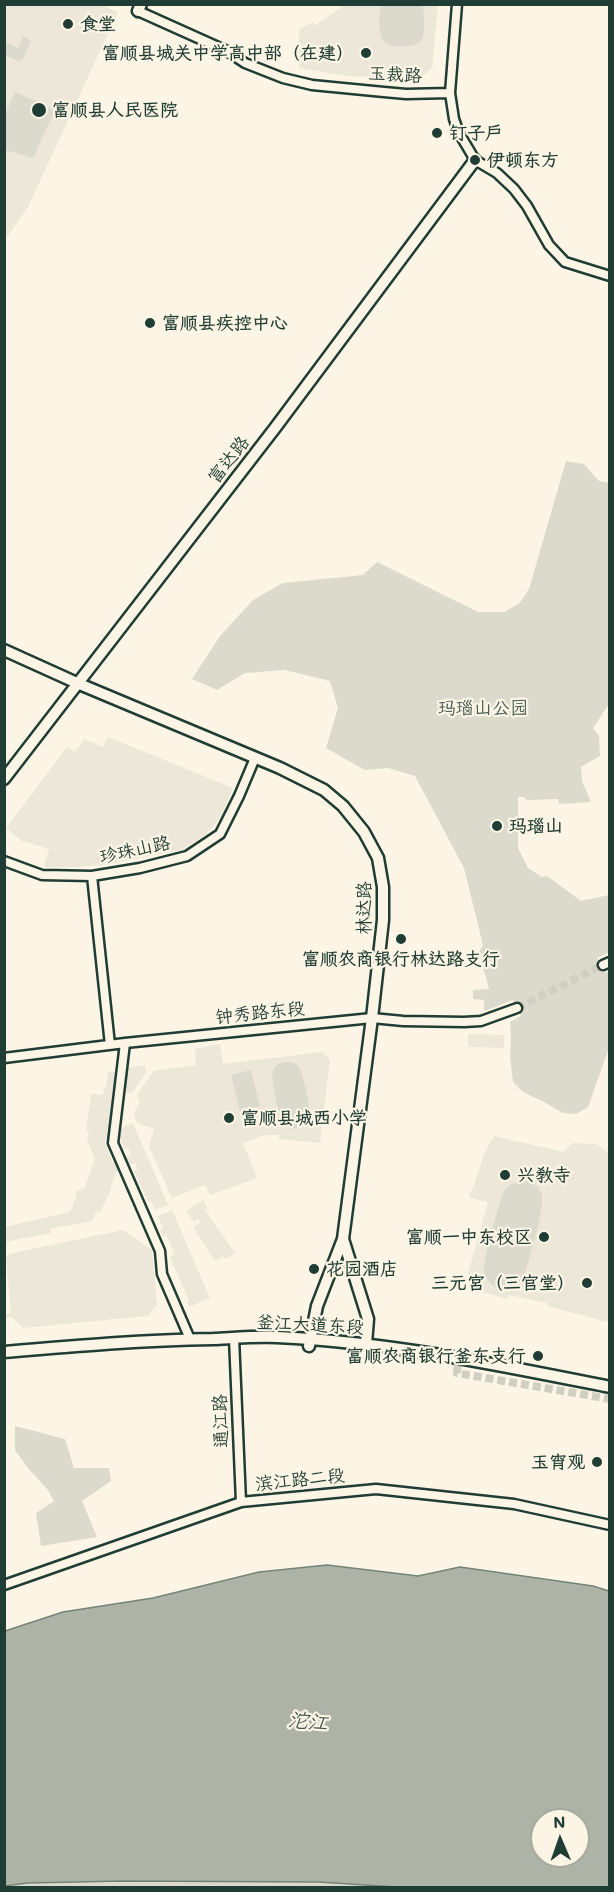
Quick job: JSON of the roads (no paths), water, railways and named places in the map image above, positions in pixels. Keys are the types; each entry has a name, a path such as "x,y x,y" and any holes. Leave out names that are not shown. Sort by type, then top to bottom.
{"main road":[{"name":"富达路","path":"4,778 275,428 476,160"},
{"name":"林达路","path":"4,650 324,790 343,806 364,832 378,858 383,887 383,920 343,1239"},
{"path":"310,1342 317,1306 343,1239"},
{"path":"343,1239 368,1319 366,1344"},
{"name":"釜江大道东段","path":"4,1358 274,1337 496,1370 609,1393"},
{"name":"釜江大道东段","path":"4,1352 160,1340 234,1341"},
{"name":"釜江大道东段","path":"310,1342 366,1344 490,1363 609,1387"}],"street":[{"path":"457,4 450,93 456,126 476,160 497,173 514,189 527,206 549,245 565,262 609,276"},
{"name":"玉裁路","path":"138,7 227,51 245,63 283,78 312,85 406,94 450,93"},
{"name":"珍珠山路","path":"4,861 42,875 92,876 140,868 187,856 220,834 255,758"},
{"path":"92,876 110,1045"},
{"name":"钟秀路东段","path":"4,1058 125,1043 372,1018 473,1022 517,1008"},
{"path":"125,1043 113,1143 160,1251 162,1274 190,1339"},
{"name":"通江路","path":"234,1341 241,1502"},
{"name":"滨江路二段","path":"4,1585 241,1502 376,1489 514,1504 609,1525"}],"water":[{"name":"沱江","path":"327,1565 418,1576 460,1567 593,1586 609,1591 609,1887 411,1888 319,1882 123,1881 27,1883 5,1886 5,1631 63,1612 153,1598 259,1572"}],"tunnel":[{"path":"517,1008 603,965"},
{"path":"459,1354 457,1373 610,1399"}],"place":[{"name":"食堂","path":"68,24"},
{"name":"富顺县城关中学高中部（在建）","path":"366,53"},
{"name":"富顺县人民医院","path":"39,110"},
{"name":"钉子户","path":"437,133"},
{"name":"伊顿东方","path":"475,160"},
{"name":"富顺县疾控中心","path":"150,323"},
{"name":"玛瑙山","path":"497,826"},
{"name":"富顺农商银行林达路支行","path":"401,939"},
{"name":"富顺县城西小学","path":"229,1118"},
{"name":"兴教寺","path":"505,1175"},
{"name":"富顺一中东校区","path":"544,1237"},
{"name":"花园酒店","path":"314,1269"},
{"name":"三元宫（三官堂）","path":"587,1283"},
{"name":"富顺农商银行釜东支行","path":"538,1356"},
{"name":"玉宵观","path":"597,1462"}],"park label":[{"name":"玛瑙山公园","path":"483,708"}]}
